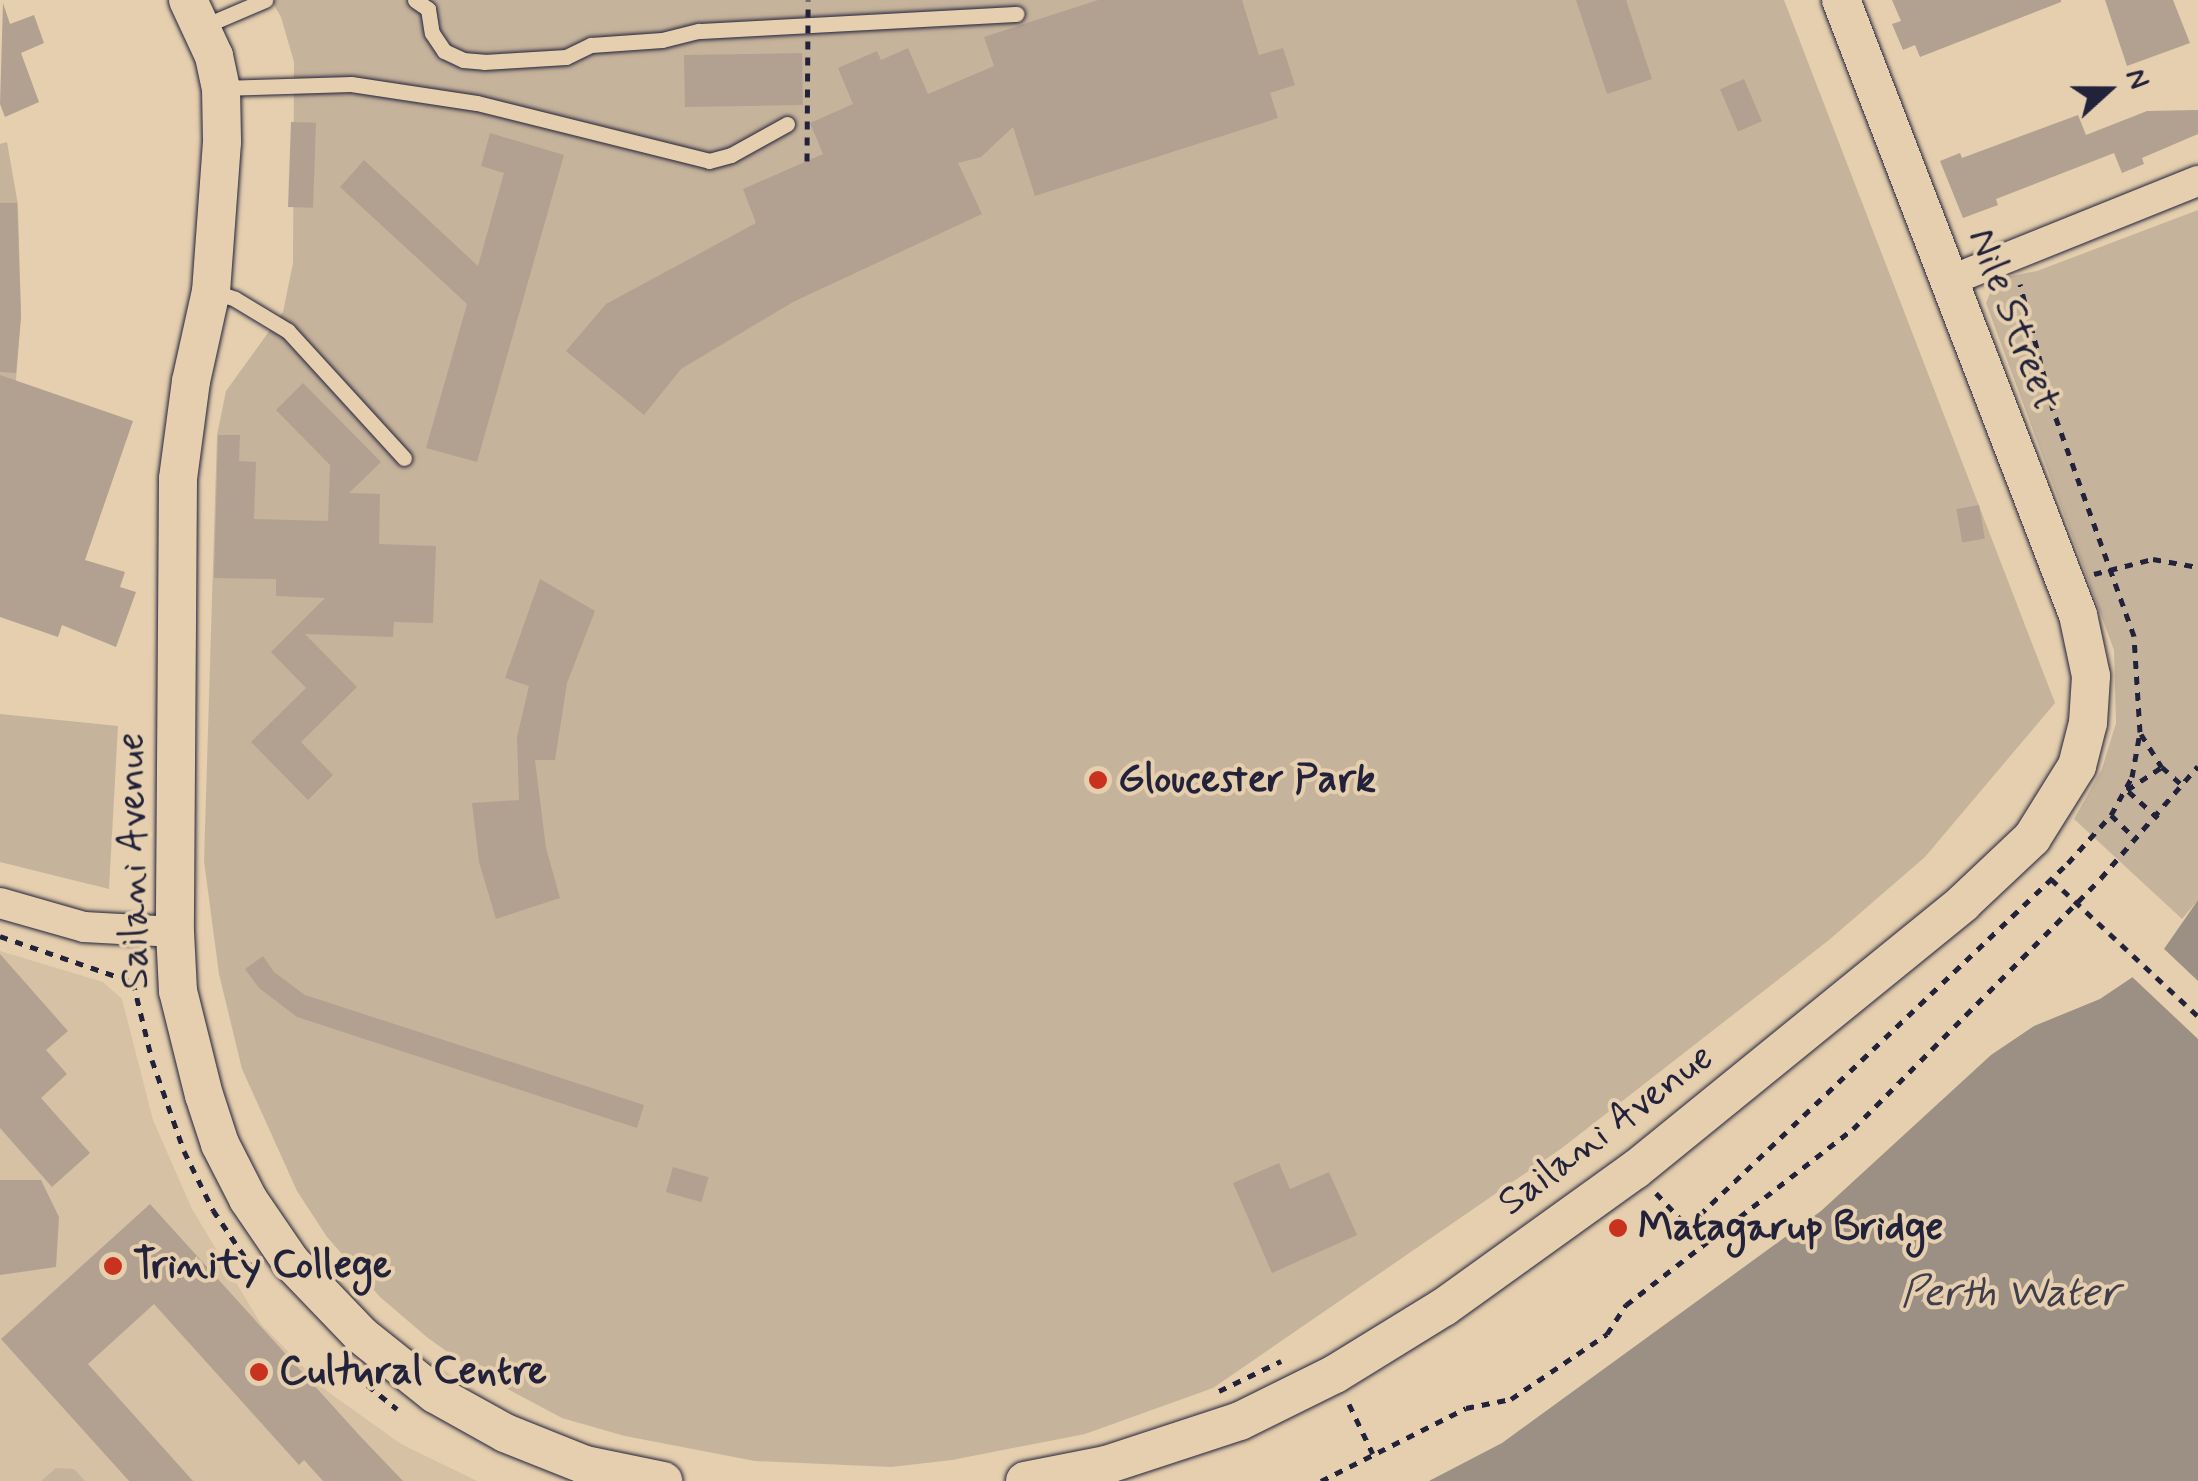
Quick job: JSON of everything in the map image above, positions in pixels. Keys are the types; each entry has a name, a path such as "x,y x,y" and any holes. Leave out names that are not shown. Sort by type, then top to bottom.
{"street":[{"name":"Nile Street","path":"1841,0 2078,615 2091,676"},
{"name":"Sailani Avenue","path":"195,13 220,88 222,142 212,292 191,382 178,478 175,932 178,991 188,1042 220,1144 248,1199 292,1262 361,1334 435,1394 505,1434 585,1465 664,1481"},
{"path":"1949,281 2198,181"},
{"name":"Sailani Avenue","path":"1025,1481 1106,1465 1193,1439 1335,1374 1444,1306 1635,1170 1891,965 2032,838 2078,766 2088,723 2091,676"},
{"path":"0,903 84,927 175,932"}],"lane":[{"path":"195,13 264,0"},
{"path":"415,0 428,9 432,33 444,51 463,60 484,62 566,58 592,45 662,40 699,31 1017,14"},
{"path":"220,88 351,84 477,103 709,160 731,155 787,124"},
{"path":"212,292 235,300 288,331 404,458"}],"path":[{"path":"807,161 808,0"},
{"path":"1688,1226 2051,879 2112,815 2126,790 2140,732 2138,658 2053,410 2016,273"},
{"path":"2086,577 2153,559 2198,567"},
{"path":"2140,732 2162,766 2183,786"},
{"path":"2126,790 2162,766"},
{"path":"1321,1481 1466,1408 1511,1399 1607,1334 1626,1305 1853,1129 2158,818 2198,766"},
{"path":"2126,790 2158,818"},
{"path":"2112,815 2137,840"},
{"path":"2051,879 2198,1016"},
{"path":"1635,1170 1706,1246"},
{"path":"1216,1392 1286,1359"},
{"path":"1345,1397 1373,1454"}],"shaded area":[{"name":"Gloucester Park","path":"271,0 1784,0 2055,703 1925,857 1829,940 1562,1148 1213,1388 1085,1434 952,1460 891,1467 755,1461 625,1436 562,1418 474,1371 428,1338 380,1297 327,1237 297,1191 242,1069 219,974 204,861 217,435 226,391 283,312 293,263 294,62 281,17"},
{"path":"7,142 18,205 21,316 16,380 0,445 0,144"},
{"path":"2198,210 2198,900 2182,919 2074,819 2102,769 2116,723 2114,650 1986,303 1990,293 2007,277 2037,271"},
{"path":"0,714 118,726 109,889 0,862"},
{"name":"Trinity College","path":"0,951 103,982 122,999 153,1120 192,1209 261,1324 327,1391 401,1444 477,1481 0,1481"},
{"path":"56,1468 74,1469 85,1481 41,1481"}],"water":[{"name":"Perth Water","path":"2198,900 2198,1481 1429,1481 1502,1443 1821,1211 1991,1055 2034,1026 2100,999 2155,962"}],"pier":[{"path":"2160,945 2198,981 2198,1039 2129,974 2152,958"}],"building":[{"path":"1098,0 1242,0 1259,55 1283,48 1295,85 1270,93 1278,118 1035,196 1013,127 981,157 958,163 982,214 793,302 681,369 644,415 566,351 606,304 756,223 743,189 823,154 810,123 853,104 838,68 877,51 881,60 908,48 928,94 994,66 984,37"},
{"path":"1576,0 1626,0 1652,79 1607,94"},
{"path":"1892,0 2061,2 1920,57 1915,45 1903,50 1892,24 1901,21"},
{"path":"2105,0 2173,0 2190,43 2127,66"},
{"path":"3,3 10,24 34,15 44,43 21,53 39,102 5,117 0,104"},
{"path":"802,53 803,105 685,107 684,55"},
{"path":"1744,79 1762,121 1738,132 1720,89"},
{"path":"2198,110 2198,134 2142,158 2144,164 2122,173 2114,153 1996,199 1998,205 1963,218 1940,161 1960,153 1962,158 2078,115 2086,135 2147,111"},
{"path":"291,122 316,123 313,208 288,207"},
{"path":"490,133 564,155 477,462 426,448 467,304 340,187 364,160 478,266 504,173 481,166"},
{"path":"0,203 17,203 21,316 16,373 0,372"},
{"path":"0,375 133,421 85,560 125,572 120,587 136,592 116,647 62,625 58,637 0,617"},
{"path":"303,383 381,462 349,493 380,494 379,544 436,546 433,623 394,622 393,637 305,634 357,687 301,742 333,775 308,800 251,742 306,688 271,652 325,598 276,596 276,579 214,578 218,435 240,435 239,461 256,462 254,519 328,521 330,465 276,410"},
{"path":"1979,505 1985,538 1962,542 1956,509"},
{"path":"540,579 595,611 567,683 555,760 535,760 546,848 560,898 496,919 479,862 472,803 519,800 517,737 529,686 505,678"},
{"path":"0,954 68,1031 46,1050 67,1074 41,1098 90,1153 52,1187 0,1128"},
{"path":"263,956 274,972 305,995 644,1105 637,1128 297,1017 259,988 245,969"},
{"path":"1279,1163 1290,1189 1329,1172 1357,1235 1272,1273 1233,1183"},
{"path":"673,1167 709,1177 701,1202 666,1192"},
{"path":"0,1180 41,1180 59,1217 56,1267 0,1275"},
{"path":"150,1204 403,1481 323,1481 304,1460 299,1465 154,1304 88,1364 193,1481 129,1481 1,1339"}],"place":[{"name":"Gloucester Park","path":"1098,780"},
{"name":"Matagarup Bridge","path":"1618,1228"},
{"name":"Trinity College","path":"113,1266"},
{"name":"Cultural Centre","path":"259,1372"}]}
